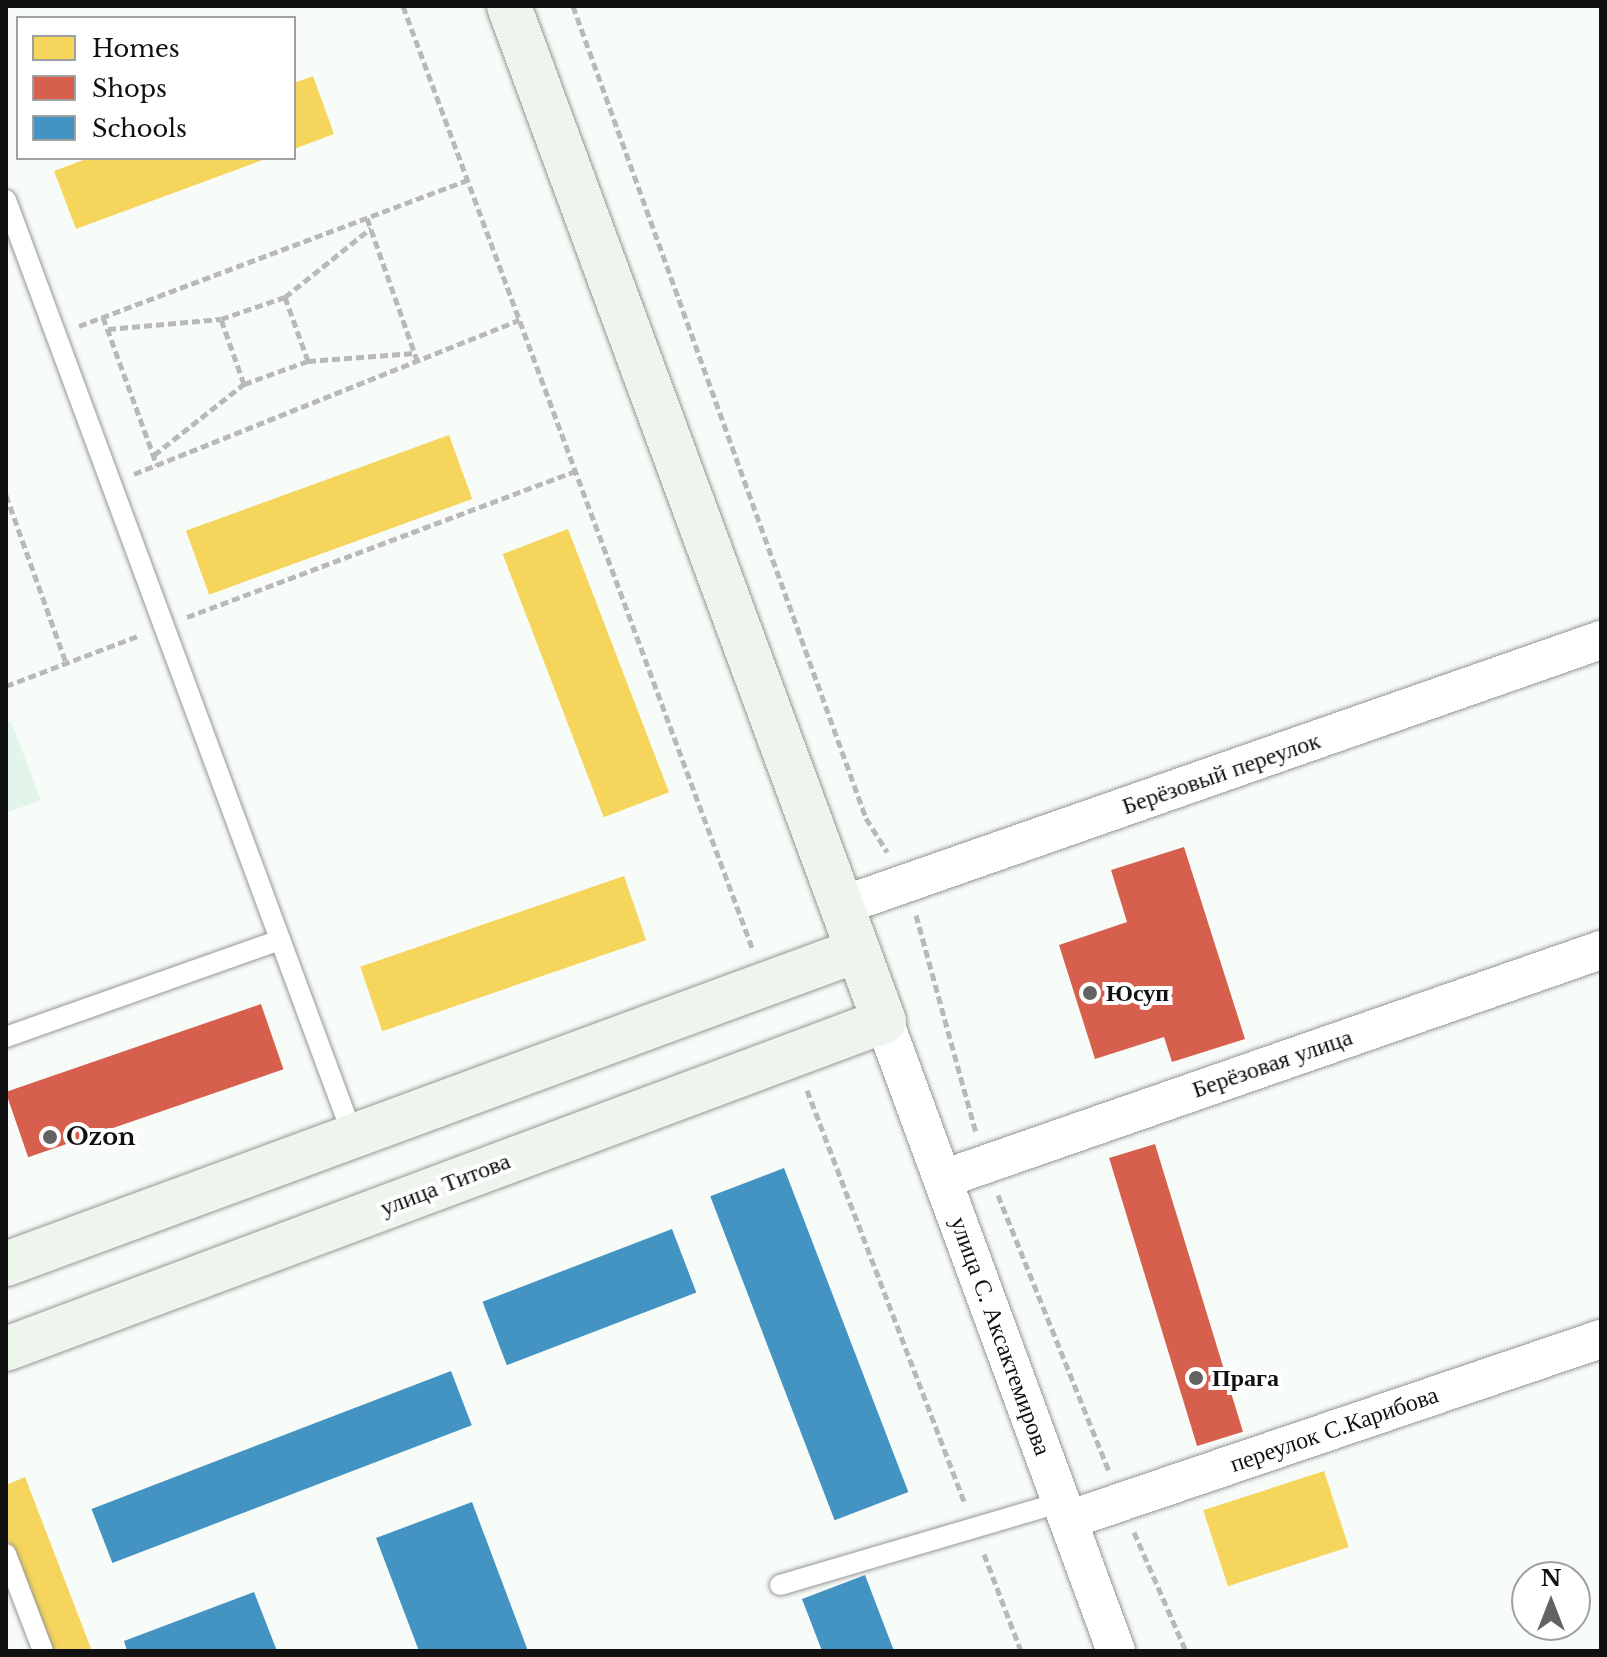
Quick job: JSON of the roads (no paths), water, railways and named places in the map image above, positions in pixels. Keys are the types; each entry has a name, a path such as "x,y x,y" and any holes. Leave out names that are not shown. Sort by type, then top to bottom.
{"street":[{"path":"509,6 884,1021"},
{"name":"Берёзовый переулок","path":"841,906 1601,640"},
{"path":"6,1264 858,950"},
{"name":"Берёзовая улица","path":"943,1179 984,1162 1601,950"},
{"name":"улица Титова","path":"6,1349 884,1021"},
{"name":"улица С. Аксактемирова","path":"884,1021 1116,1651"},
{"name":"переулок С.Карибова","path":"1065,1511 1121,1501 1601,1339"}],"lane":[{"path":"6,200 353,1136"},
{"path":"6,1037 280,940"},
{"path":"780,1585 972,1523 1065,1511"},
{"path":"6,1554 43,1651"}],"place":[{"name":"Юсуп","path":"1090,993"},
{"name":"Ozon","path":"50,1137"},
{"name":"Прага","path":"1196,1378"}]}
